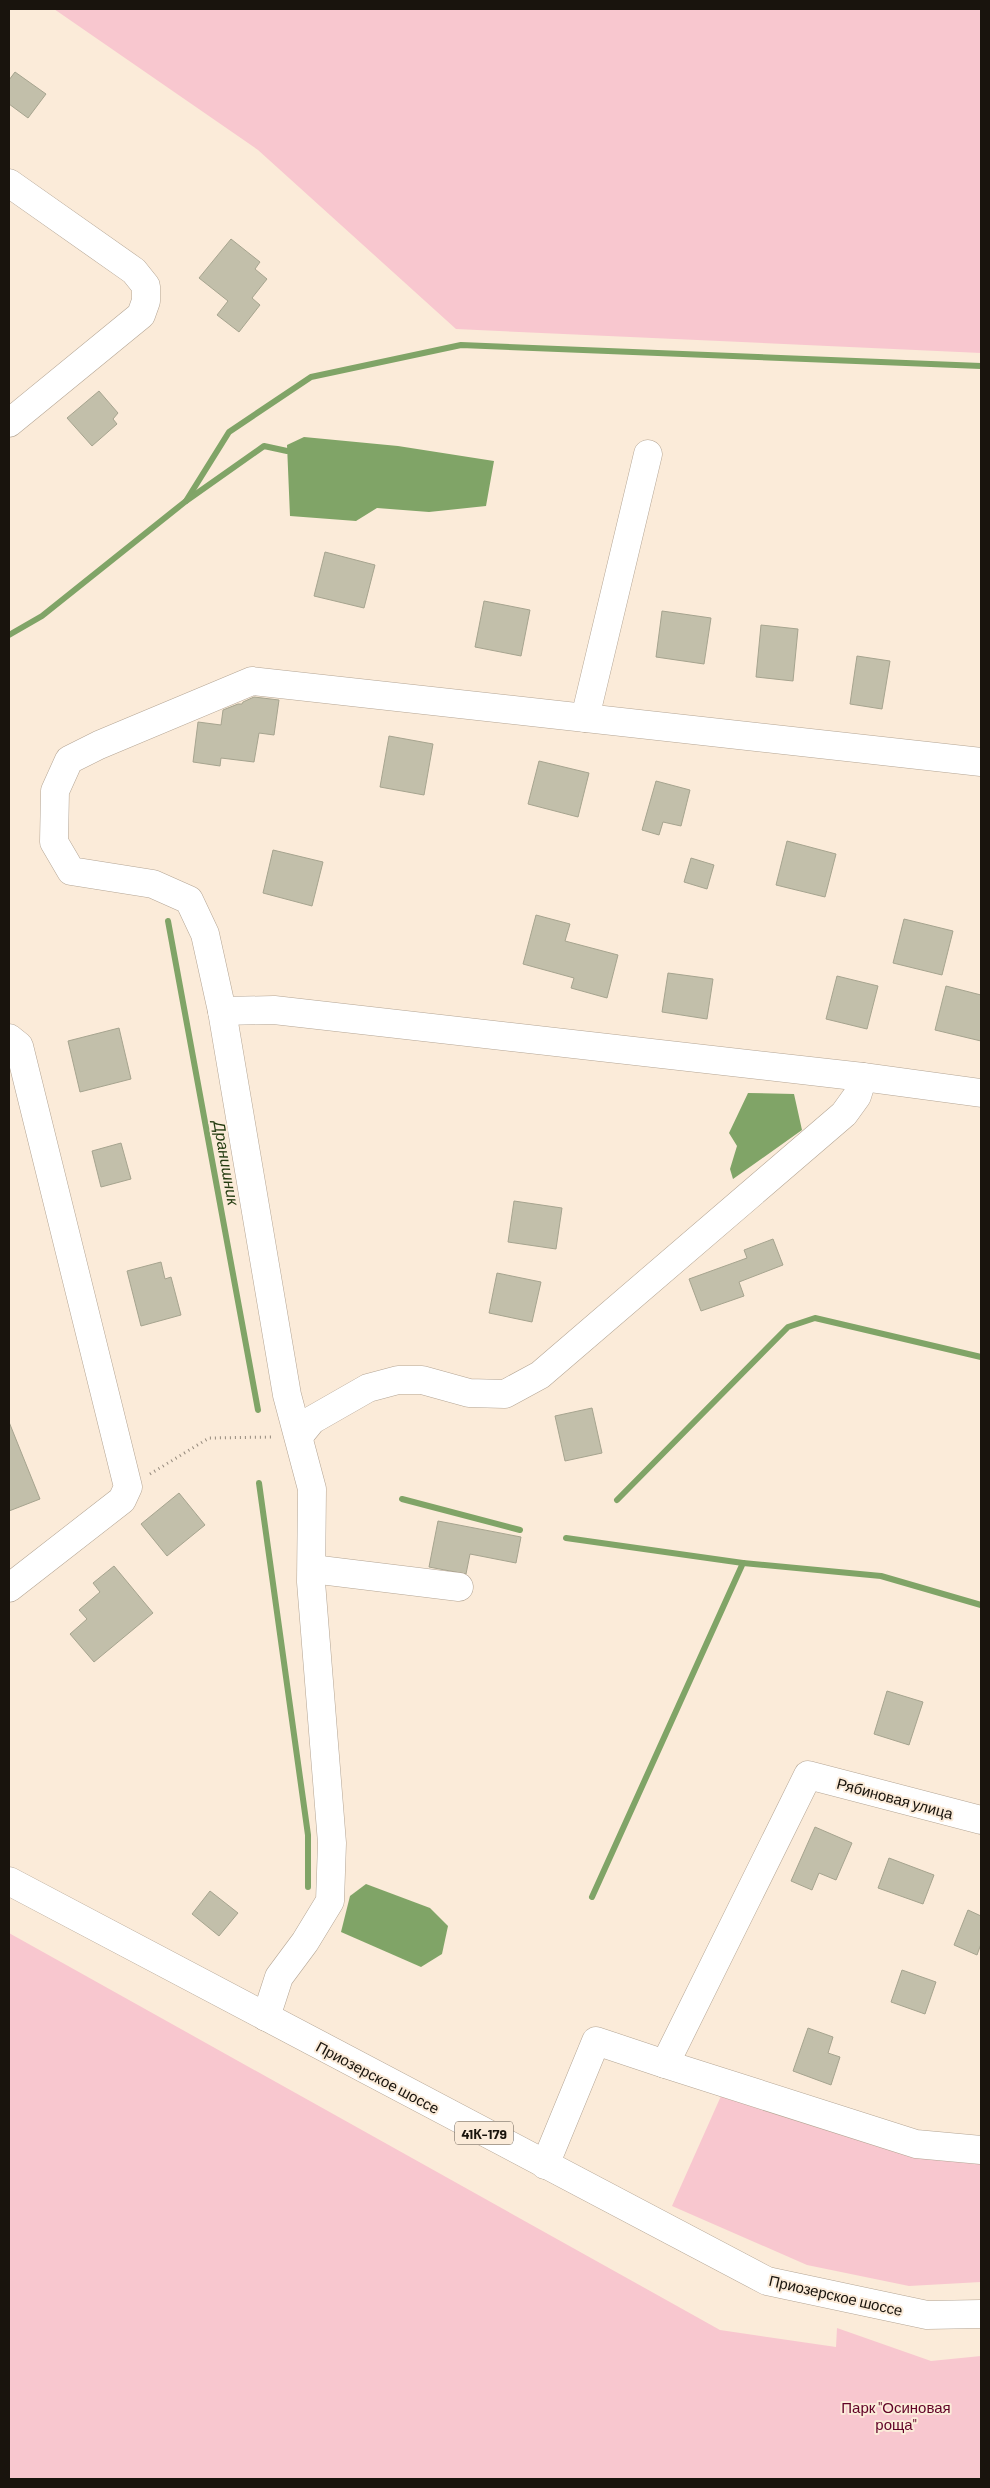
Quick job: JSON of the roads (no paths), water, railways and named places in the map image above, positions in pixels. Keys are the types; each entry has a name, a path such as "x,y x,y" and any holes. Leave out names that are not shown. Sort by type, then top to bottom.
{"street":[{"path":"9,183 134,271 146,286 146,301 141,315 9,423"},
{"path":"585,718 648,454"},
{"path":"266,2017 279,1977 305,1942 330,1901 332,1842 312,1569 312,1489 286,1394 222,1011 205,934 188,900 153,884 71,871 54,842 55,791 69,760 99,745 252,680 981,762"},
{"path":"222,1011 274,1010 862,1077 981,1093"},
{"path":"9,1038 19,1046 128,1487 122,1500 9,1588"},
{"path":"299,1436 312,1420 368,1388 398,1380 422,1380 469,1392 505,1394 540,1375 844,1114 857,1096 862,1077"},
{"path":"312,1569 459,1588"},
{"name":"Рябиновая улица","path":"665,2064 808,1775 981,1820"},
{"name":"Приозерское шоссе","path":"9,1881 767,2281 927,2315 981,2314"},
{"path":"544,2165 596,2041 916,2144 981,2150"}],"waterway":[{"path":"186,501 229,432 311,377 461,345 981,366"},
{"path":"9,635 42,616 186,501 264,446 287,451"},
{"name":"Дранишник","path":"168,921 258,1410"},
{"path":"617,1500 788,1327 815,1318 981,1357"},
{"path":"259,1483 308,1835 308,1887"},
{"path":"402,1499 520,1530"},
{"path":"566,1538 743,1563"},
{"path":"592,1897 743,1563 881,1576 981,1605"}],"park label":[{"name":"Парк \"Осиновая роща\"","path":"896,2416"}]}
